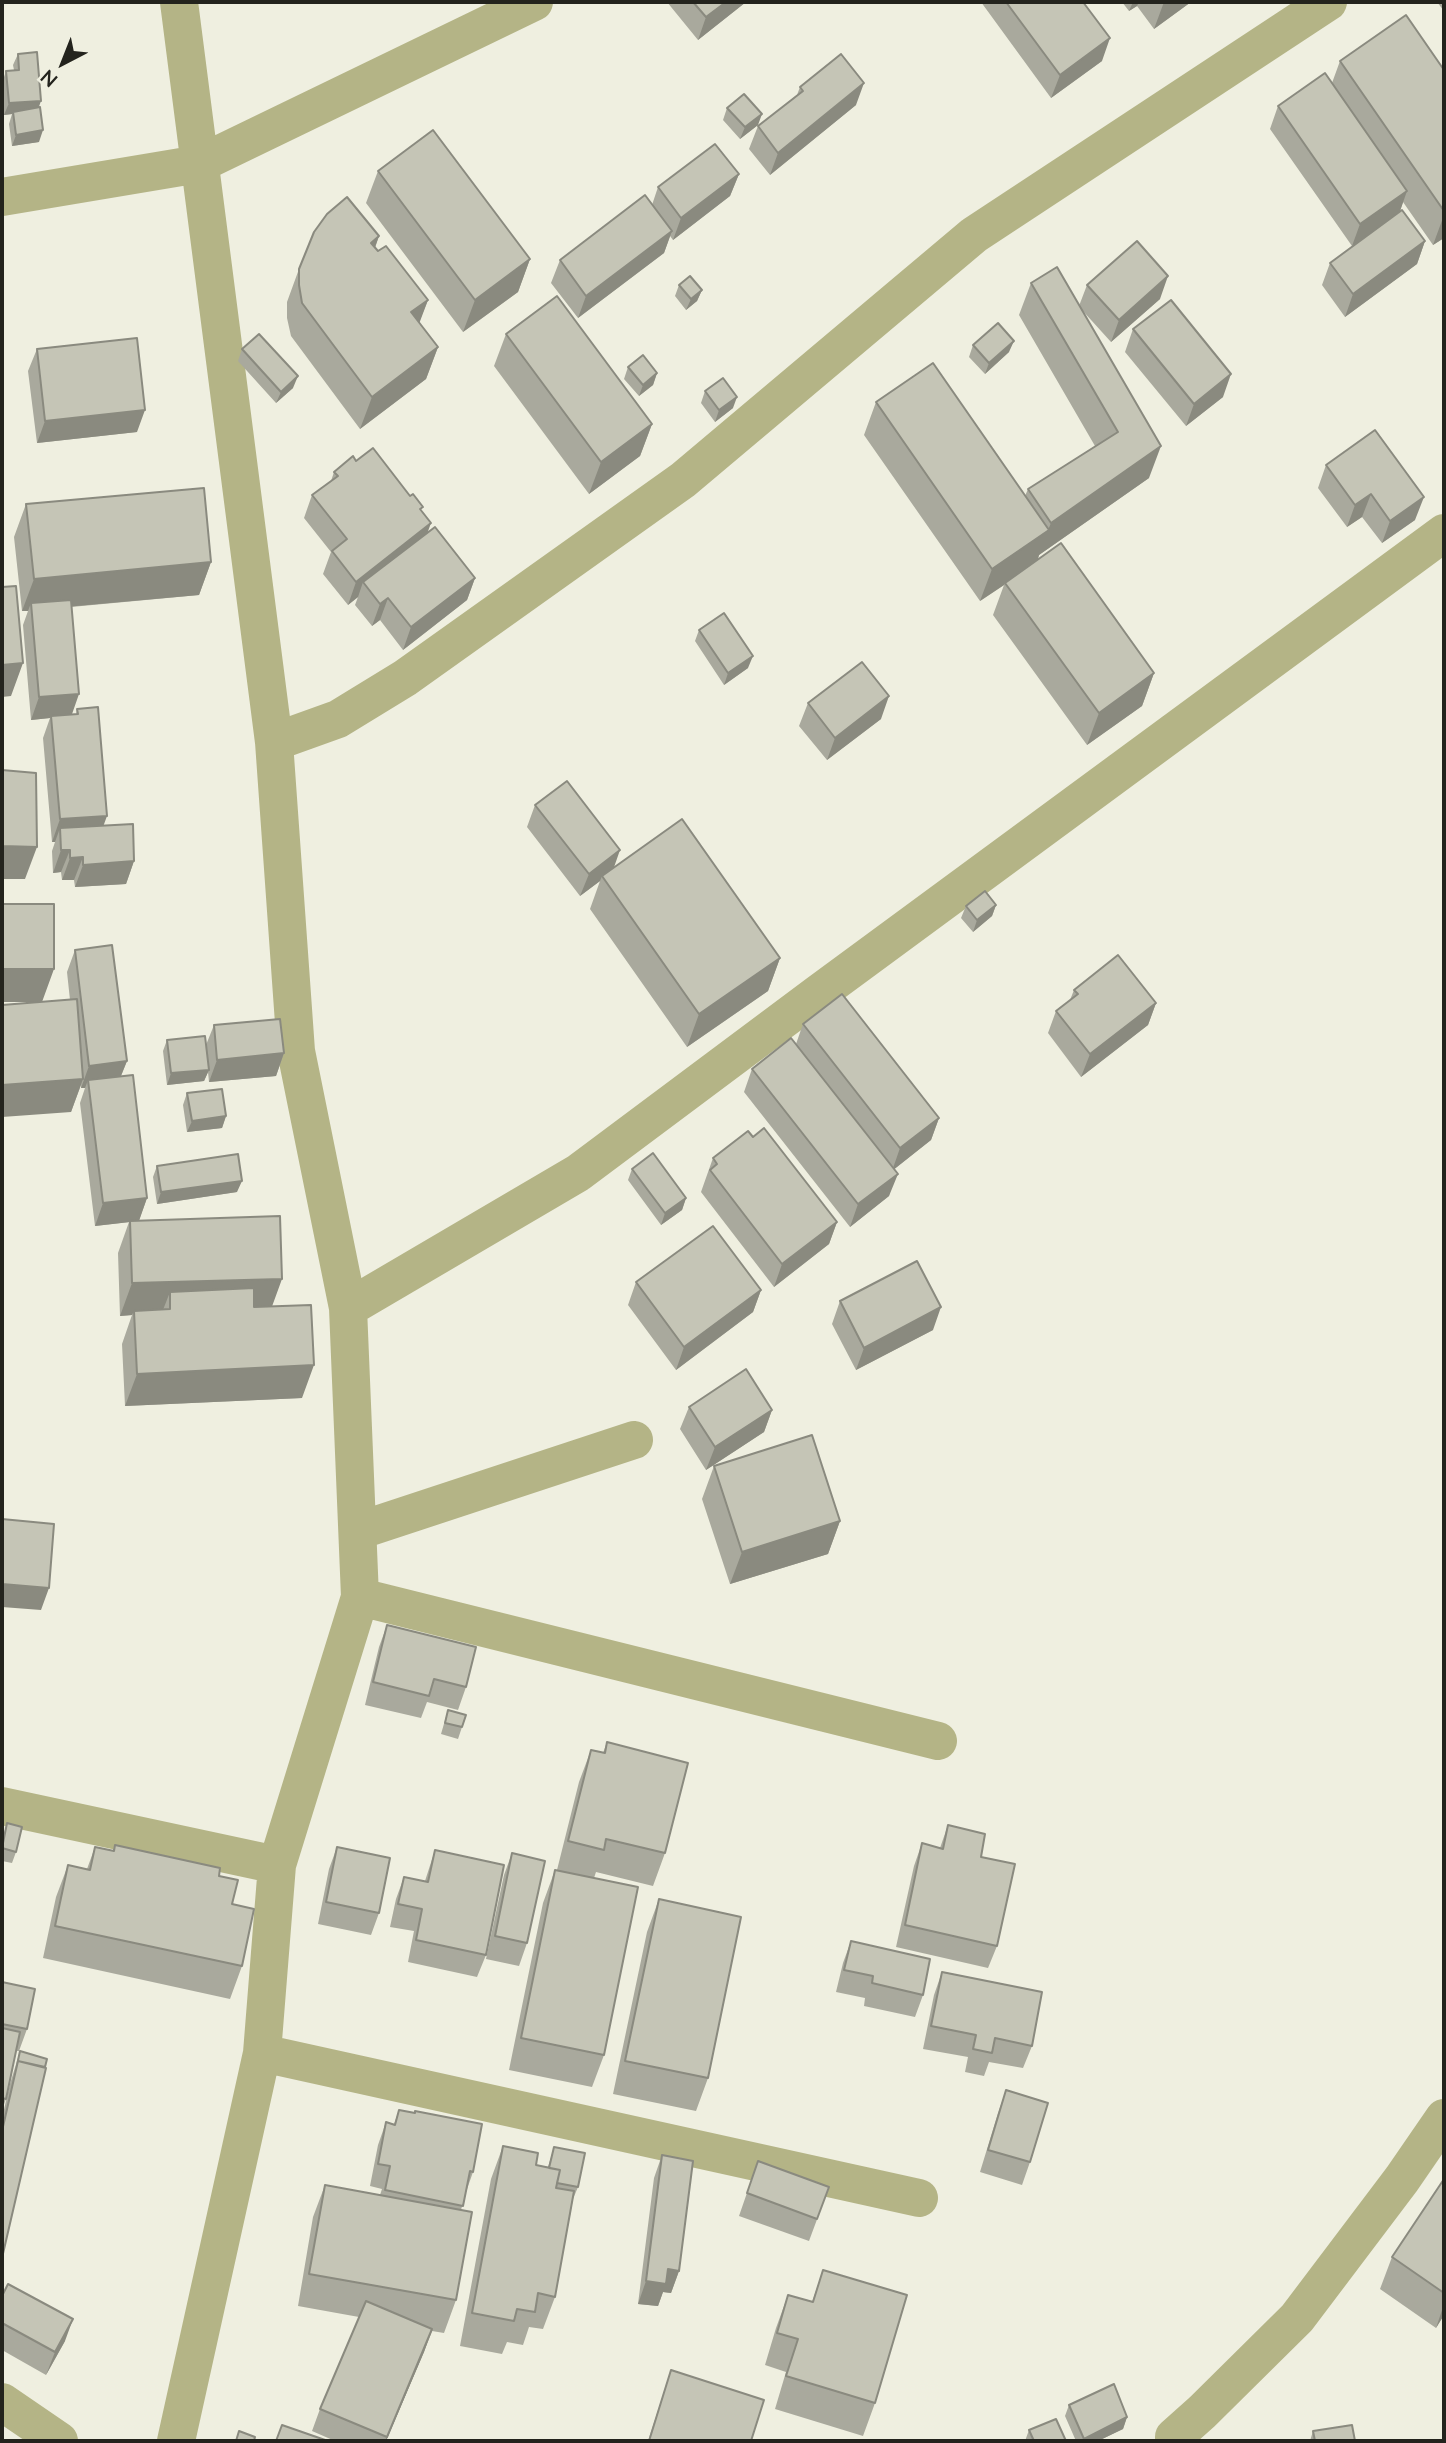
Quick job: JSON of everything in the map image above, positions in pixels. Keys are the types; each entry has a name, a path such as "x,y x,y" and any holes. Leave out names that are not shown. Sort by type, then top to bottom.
{"street":[{"path":"176,2441 262,2053 277,1865 360,1597 348,1308 296,1051 274,742 179,2"},
{"path":"2,197 199,164 534,2"},
{"path":"274,742 338,719 405,678 683,480 974,235 1328,2"},
{"path":"348,1308 578,1173 1444,533"},
{"path":"358,1531 635,1440"},
{"path":"360,1597 938,1741"},
{"path":"2,1806 277,1865"},
{"path":"262,2053 919,2198"},
{"path":"1174,2441 1174,2437 1297,2318 1402,2179 1444,2118"},
{"path":"2,2402 59,2441"}],"building":[{"path":"693,2 726,2 706,17"},
{"path":"1006,2 1083,2 1110,38 1060,75"},
{"path":"1406,15 1444,70 1444,211 1340,61"},
{"path":"37,52 41,101 9,103 6,71 19,70 18,54"},
{"path":"841,54 864,83 778,153 758,126 803,91 800,87"},
{"path":"1325,73 1407,191 1360,224 1278,106"},
{"path":"744,94 762,114 745,127 727,108"},
{"path":"40,107 43,130 16,135 13,112"},
{"path":"433,130 530,259 475,300 378,171"},
{"path":"715,144 739,174 681,218 658,187"},
{"path":"645,195 672,231 586,296 560,260"},
{"path":"347,197 379,236 371,243 378,251 386,246 428,300 411,312 438,347 372,397 302,303 299,285 299,269 314,232 327,214"},
{"path":"1402,210 1425,241 1353,294 1330,263"},
{"path":"1137,241 1168,276 1119,320 1087,285"},
{"path":"1057,267 1161,446 1051,523 1028,489 1118,432 1031,283"},
{"path":"690,276 702,290 691,299 679,285"},
{"path":"557,296 652,424 601,462 506,334"},
{"path":"1171,300 1231,374 1194,404 1133,329"},
{"path":"998,323 1014,341 989,363 973,345"},
{"path":"259,334 298,376 281,392 242,349"},
{"path":"137,338 145,410 45,421 37,349"},
{"path":"643,355 657,373 643,385 628,367"},
{"path":"933,363 1049,530 992,569 876,402"},
{"path":"723,378 737,397 719,410 705,391"},
{"path":"1375,430 1424,497 1390,521 1371,494 1355,505 1326,465"},
{"path":"373,448 410,496 413,494 431,523 356,582 332,551 347,539 312,495 338,476 334,472 353,456 356,461"},
{"path":"204,488 211,562 34,579 26,504"},
{"path":"435,527 475,578 411,627 388,598 380,604 363,582"},
{"path":"1061,543 1154,673 1099,713 1005,583"},
{"path":"16,586 23,663 2,665 2,587"},
{"path":"71,600 79,694 39,697 31,603"},
{"path":"724,613 753,656 728,673 699,630"},
{"path":"862,662 889,696 835,738 808,703"},
{"path":"98,707 107,816 60,819 51,716 78,714 77,709"},
{"path":"2,770 36,773 37,847 2,846"},
{"path":"567,781 620,850 589,874 535,805"},
{"path":"682,819 780,958 699,1014 602,876"},
{"path":"133,824 134,861 83,865 83,857 70,858 70,850 61,850 60,828"},
{"path":"985,891 996,905 977,920 966,906"},
{"path":"2,904 54,904 54,969 2,969"},
{"path":"112,945 127,1061 89,1066 75,950"},
{"path":"1118,955 1156,1003 1090,1054 1056,1011 1078,994 1074,990"},
{"path":"842,994 939,1118 900,1148 803,1024"},
{"path":"77,999 83,1079 2,1085 2,1005"},
{"path":"280,1019 284,1053 217,1060 214,1025"},
{"path":"205,1036 209,1070 171,1073 167,1040"},
{"path":"791,1038 898,1174 858,1204 752,1069"},
{"path":"133,1075 147,1198 103,1203 88,1080"},
{"path":"222,1089 226,1116 192,1121 187,1093"},
{"path":"764,1128 837,1222 782,1264 710,1170 717,1164 713,1158 748,1131 753,1137"},
{"path":"653,1153 686,1198 665,1213 632,1169"},
{"path":"238,1154 242,1181 161,1192 157,1166"},
{"path":"280,1216 282,1279 132,1283 130,1221"},
{"path":"713,1226 761,1290 684,1347 636,1282"},
{"path":"917,1261 941,1307 864,1348 840,1301"},
{"path":"254,1288 254,1307 311,1305 314,1365 137,1374 134,1311 170,1309 170,1292"},
{"path":"746,1369 772,1410 715,1447 689,1407"},
{"path":"812,1435 840,1521 742,1552 714,1466"},
{"path":"2,1519 54,1524 49,1588 2,1584"},
{"path":"387,1625 476,1647 466,1687 434,1679 429,1696 373,1682"},
{"path":"448,1710 466,1715 462,1727 445,1723"},
{"path":"607,1742 688,1763 665,1853 606,1839 604,1850 568,1841 591,1750 605,1753"},
{"path":"7,1823 22,1827 16,1852 2,1848"},
{"path":"948,1825 985,1834 981,1857 1015,1864 997,1946 905,1925 922,1843 943,1849"},
{"path":"115,1845 220,1868 219,1876 238,1880 232,1904 254,1909 242,1966 55,1926 68,1865 90,1870 95,1847 114,1851"},
{"path":"337,1847 390,1858 379,1913 326,1902"},
{"path":"435,1850 504,1865 486,1955 416,1940 422,1909 398,1904 404,1877 428,1882"},
{"path":"512,1853 545,1861 527,1943 495,1936"},
{"path":"555,1870 638,1887 604,2055 521,2038"},
{"path":"659,1899 741,1917 708,2078 625,2061"},
{"path":"851,1941 930,1959 923,1995 872,1983 873,1976 844,1970"},
{"path":"942,1972 1042,1992 1032,2046 995,2038 992,2053 973,2049 976,2035 931,2026"},
{"path":"2,1982 35,1989 27,2029 2,2024"},
{"path":"2,2028 20,2032 6,2099 2,2098"},
{"path":"20,2051 47,2059 45,2067 18,2061 17,2065"},
{"path":"18,2061 46,2068 2,2258 2,2131"},
{"path":"1006,2090 1048,2103 1030,2162 988,2150"},
{"path":"399,2110 482,2124 463,2206 385,2190 390,2166 378,2164 386,2122 395,2125"},
{"path":"503,2146 538,2153 536,2165 560,2170 556,2188 574,2191 555,2297 538,2293 535,2312 517,2309 514,2321 472,2313"},
{"path":"554,2147 585,2153 578,2187 557,2183 560,2170 549,2168"},
{"path":"662,2155 693,2161 679,2271 668,2269 666,2284 646,2281"},
{"path":"758,2161 829,2187 817,2219 747,2193"},
{"path":"1444,2179 1444,2293 1392,2257"},
{"path":"325,2185 472,2212 456,2300 309,2274"},
{"path":"823,2270 907,2295 875,2403 786,2376 798,2339 777,2333 788,2295 813,2302"},
{"path":"8,2284 73,2319 55,2352 2,2323 2,2296"},
{"path":"366,2301 432,2329 387,2437 320,2409"},
{"path":"671,2370 764,2400 751,2441 649,2441"},
{"path":"1114,2384 1127,2417 1084,2439 1069,2405"},
{"path":"1056,2419 1066,2441 1034,2441 1029,2430"},
{"path":"282,2425 328,2441 276,2441"},
{"path":"1352,2425 1355,2441 1315,2441 1313,2431"},
{"path":"239,2431 255,2437 254,2441 236,2441"}]}
